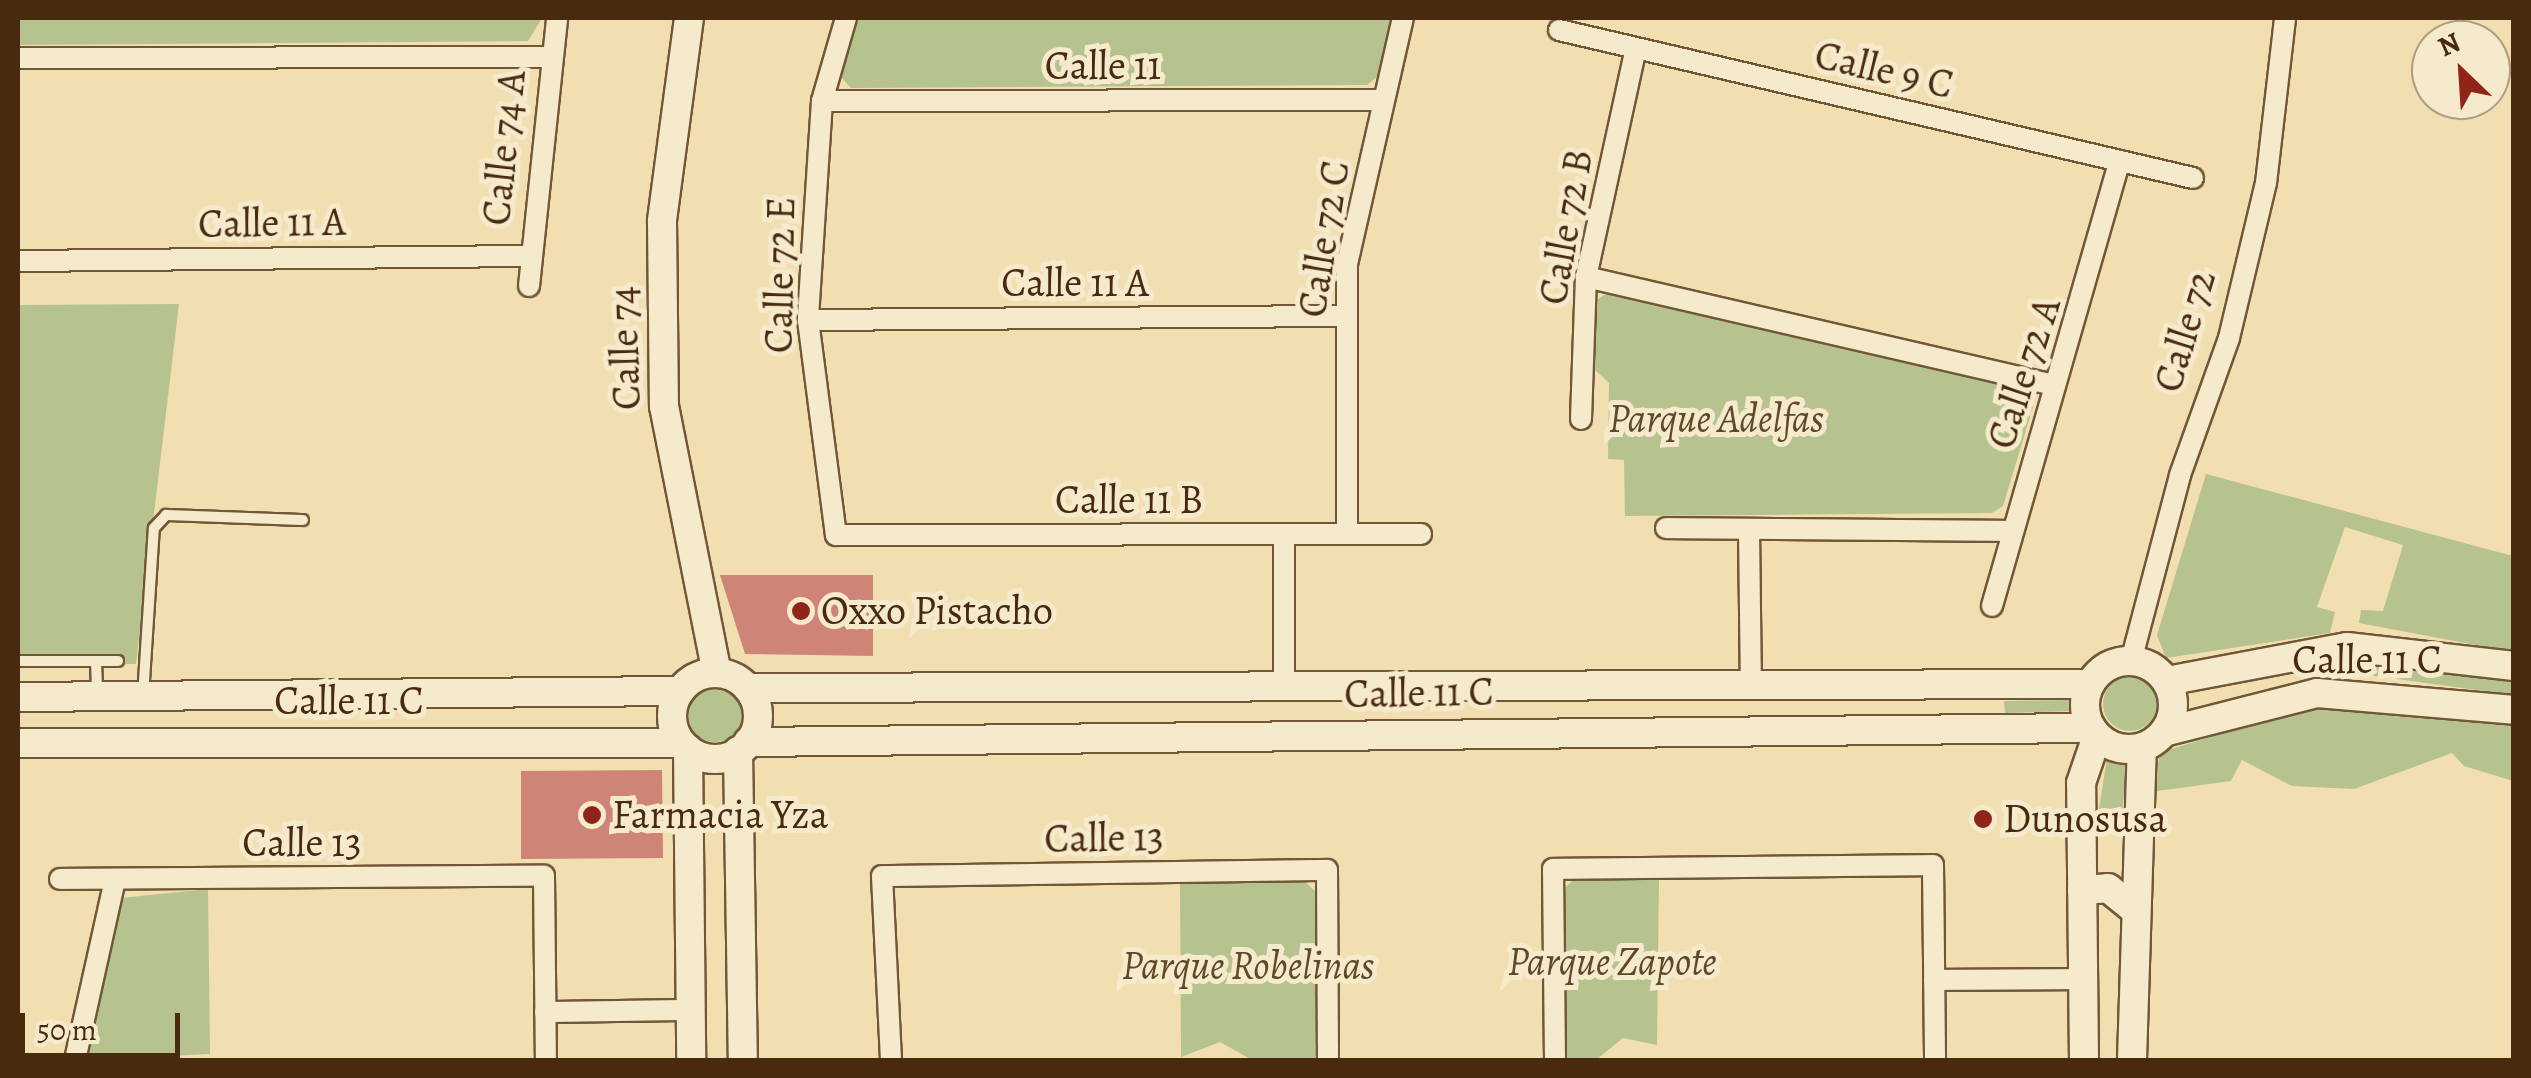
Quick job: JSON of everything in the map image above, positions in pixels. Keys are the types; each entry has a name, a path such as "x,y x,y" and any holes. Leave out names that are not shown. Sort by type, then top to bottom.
{"main road":[{"name":"Calle 74","path":"689,18 662,221 664,406 717,673"},
{"path":"2347,647 2348,692"},
{"name":"Calle 11 C","path":"2167,681 2347,647 2514,666"},
{"path":"2084,1060 2081,783 2094,732 2090,684 2131,661 2167,681 2173,712 2153,740 2134,909 2132,1060"},
{"path":"691,1060 690,816 685,746 672,722 680,691 717,673 748,688 758,721 743,747 734,816 743,1060"},
{"name":"Calle 11 C","path":"748,688 862,692 2090,684"},
{"path":"1974,685 1974,729"},
{"path":"1482,688 1483,733"},
{"path":"1391,689 1392,734"},
{"path":"1440,689 1440,733"},
{"name":"Calle 11 C","path":"18,698 680,691"},
{"path":"856,738 846,716 862,692"},
{"name":"Calle 11 C","path":"2153,740 2244,706 2348,692 2514,710"},
{"path":"394,695 405,718 394,741"},
{"path":"143,697 139,720 152,742"},
{"name":"Calle 11 C","path":"743,747 856,738 1974,729 2094,732"},
{"path":"2094,732 2153,740"},
{"name":"Calle 11 C","path":"18,743 394,741 685,746"},
{"path":"685,746 713,758 743,747"},
{"path":"690,816 734,816"},
{"path":"2082,890 2108,888 2134,909"},
{"path":"688,930 738,930"}],"street":[{"name":"Calle 74 A","path":"529,286 528,256 556,18"},
{"name":"Calle 72 E","path":"836,536 808,320 822,102 846,18"},
{"name":"Calle 72 C","path":"1347,534 1344,316 1383,100 1403,18"},
{"name":"Calle 72","path":"2131,661 2180,475 2230,338 2266,183 2285,18"},
{"name":"Calle 9 C","path":"1559,30 2193,178"},
{"name":"Calle 72 B","path":"1580,419 1586,276 1636,48"},
{"path":"18,58 550,57"},
{"name":"Calle 11","path":"822,102 1383,100"},
{"name":"Calle 72 A","path":"1992,606 2010,530 2120,161"},
{"name":"Calle 11 A","path":"18,261 528,256"},
{"path":"1586,276 2054,386"},
{"name":"Calle 11 A","path":"808,320 1344,316"},
{"path":"1666,528 2010,530"},
{"path":"1749,529 1751,687"},
{"path":"1284,534 1284,690"},
{"name":"Calle 11 B","path":"836,536 1422,534"},
{"path":"1554,1060 1553,869 1933,865 1934,1060"},
{"name":"Calle 13","path":"891,1060 882,876 1327,870 1328,1060"},
{"name":"Calle 13","path":"60,879 544,876 545,1012"},
{"path":"75,1060 114,879"},
{"path":"1934,980 2083,979"},
{"path":"546,1060 545,1012 688,1010"}],"lane":[{"path":"143,697 154,528 166,515 303,520"},
{"path":"18,660 118,661"},
{"path":"96,661 97,697"}],"green space":[{"path":"18,18 542,18 528,41 18,45"},
{"path":"856,18 1392,18 1378,76 1367,85 851,88 841,77"},
{"name":"Parque Adelfas","path":"1606,294 2026,391 2034,404 2003,506 1992,513 1625,516 1624,460 1608,459 1609,383 1593,368 1592,303"},
{"path":"179,304 136,664 18,665 18,305"},
{"path":"2206,474 2513,556 2513,652 2359,623 2361,610 2383,611 2403,545 2345,527 2317,607 2335,612 2330,633 2166,658 2157,635"},
{"path":"2368,662 2513,682 2513,695 2368,675"},
{"path":"2130,677 2149,685 2157,704 2149,723 2130,731 2111,723 2103,704 2111,685"},
{"path":"715,688 734,696 742,715 734,734 715,742 696,734 688,715 696,696"},
{"path":"2073,700 2073,711 2005,713 2004,701"},
{"path":"2311,707 2513,725 2513,781 2464,766 2452,753 2354,789 2292,786 2242,760 2231,781 2150,792 2161,752"},
{"path":"2107,759 2128,762 2121,821 2097,821"},
{"name":"Parque Zapote","path":"1574,879 1659,879 1657,1045 1623,1038 1596,1060 1566,1060 1565,888"},
{"name":"Parque Robelinas","path":"1304,881 1315,891 1316,1060 1252,1060 1220,1042 1181,1057 1180,883"},
{"path":"208,889 210,1054 86,1060 121,898"}],"building":[{"name":"Oxxo Pistacho","path":"720,575 873,575 873,656 745,654"},
{"name":"Farmacia Yza","path":"662,770 663,858 521,859 521,771"}],"place":[{"name":"Oxxo Pistacho","path":"801,611"},
{"name":"Farmacia Yza","path":"592,815"},
{"name":"Dunosusa","path":"1983,819"}]}
